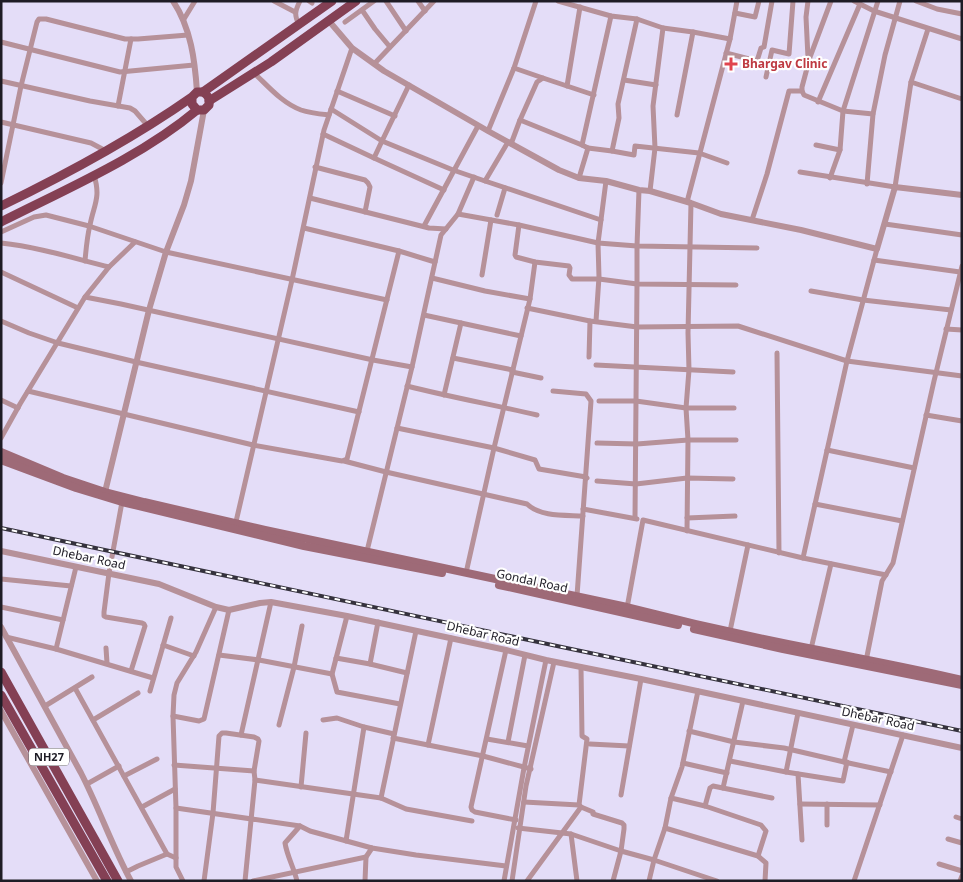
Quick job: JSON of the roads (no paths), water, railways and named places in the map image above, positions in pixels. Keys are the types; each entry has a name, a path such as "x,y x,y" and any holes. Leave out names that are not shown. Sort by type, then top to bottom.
{"highway":[{"path":"1,206 42,186 148,127 332,1"},
{"path":"1,222 94,176 160,138 200,110 207,108 209,101 254,73 356,1"},
{"path":"197,94 209,98 209,101"},
{"path":"197,94 192,104 200,110"},
{"name":"NH27","path":"1,672 118,880"},
{"name":"NH27","path":"1,695 107,881"}],"main road":[{"path":"1,452 102,494"},
{"path":"1,460 102,494 235,526 367,551 577,596 627,610 730,631 866,663 962,680"},
{"name":"Gondal Road","path":"102,494 122,502 235,526 304,546 627,610 962,685"}],"street":[{"path":"173,1 184,19 194,65 197,94"},
{"path":"184,19 195,1"},
{"path":"274,1 295,12"},
{"path":"298,25 295,12 300,1"},
{"path":"344,22 374,1"},
{"path":"386,1 406,30"},
{"path":"418,1 425,11"},
{"path":"375,63 434,1"},
{"path":"488,131 514,68 536,1"},
{"path":"558,1 579,5 611,16 637,19 663,28 730,39"},
{"path":"687,532 688,440 686,408 689,370 689,202 699,153 730,39 737,1"},
{"path":"735,13 755,17 759,1"},
{"path":"726,53 757,61 764,47 772,1"},
{"path":"766,76 772,50 789,54 793,1"},
{"path":"808,1 806,17 808,63"},
{"path":"832,1 808,63 802,91 804,95 818,102 843,111 873,114"},
{"path":"854,1 874,11 962,39"},
{"path":"830,178 840,150 843,111 878,1"},
{"path":"868,184 873,114 885,55 900,1"},
{"path":"937,9 938,1"},
{"path":"918,2 937,9 962,14"},
{"path":"818,102 860,4"},
{"path":"567,86 579,5"},
{"path":"362,10 390,47"},
{"path":"582,145 611,16"},
{"path":"1,183 21,86 39,19 132,39 188,35"},
{"path":"612,151 619,118 618,104 637,19"},
{"path":"329,20 352,48 384,71 478,126 559,170 579,178 606,181 650,191 689,202 721,214 877,248"},
{"path":"650,191 655,148 653,106 663,28"},
{"path":"803,558 846,361 895,187 911,82 928,29"},
{"path":"677,115 693,32"},
{"path":"118,106 132,39"},
{"path":"1,42 115,71 125,72 194,65"},
{"path":"235,526 304,228 323,134 352,48"},
{"path":"514,68 594,95"},
{"path":"254,73 292,106 306,112 329,116"},
{"path":"485,181 509,143 537,82 543,78"},
{"path":"624,80 656,85"},
{"path":"1,81 130,108 136,111 148,127"},
{"path":"911,82 962,99"},
{"path":"374,158 409,85"},
{"path":"337,91 395,116"},
{"path":"752,220 767,174 789,91 802,91"},
{"path":"331,109 382,141 453,170 601,220"},
{"path":"102,494 124,415 149,310 166,252 188,195 200,110"},
{"path":"520,120 588,148 634,155 635,146 655,148 699,153 727,162"},
{"path":"1,122 91,143 106,151"},
{"path":"424,226 478,126"},
{"path":"323,134 444,190"},
{"path":"816,145 840,150"},
{"path":"579,178 588,148"},
{"path":"315,167 364,180 368,183 370,187 364,212"},
{"path":"800,172 868,184 962,195"},
{"path":"85,261 89,226 98,196 94,176"},
{"path":"367,551 412,367 441,235 458,214 474,177"},
{"path":"589,357 599,280 598,243 606,181"},
{"path":"497,215 505,188"},
{"path":"635,518 638,284 636,246 639,190"},
{"path":"310,198 424,226 446,229"},
{"path":"458,214 519,225 598,243 636,246 757,248"},
{"path":"1,232 34,216 46,215 89,226 166,252 387,300"},
{"path":"482,275 490,220"},
{"path":"885,224 962,235"},
{"path":"519,225 516,257 535,262 569,266 569,275 572,279 690,286 736,285"},
{"path":"304,228 399,251 435,262"},
{"path":"1,438 85,297 109,267 135,242"},
{"path":"1,243 28,247 109,267"},
{"path":"342,461 347,459 349,454 399,251"},
{"path":"874,260 960,272"},
{"path":"466,573 530,299 535,262"},
{"path":"866,663 882,581 893,562 962,266"},
{"path":"1,272 78,308"},
{"path":"432,278 485,291 530,299"},
{"path":"811,291 863,300 951,310"},
{"path":"85,297 412,367"},
{"path":"528,308 593,321 637,327 738,326 846,361 962,376"},
{"path":"424,315 521,336"},
{"path":"2,323 58,343 360,412"},
{"path":"444,396 461,323"},
{"path":"946,329 962,330"},
{"path":"777,354 779,552"},
{"path":"453,358 541,378"},
{"path":"596,365 733,372"},
{"path":"407,386 444,396 538,415"},
{"path":"28,391 253,445 342,461 527,504 542,513 583,516"},
{"path":"552,392 586,394 591,401 577,596"},
{"path":"1,400 18,408"},
{"path":"599,401 636,401 686,408 734,408"},
{"path":"926,415 962,421"},
{"path":"397,428 494,448 535,460 539,469 587,477"},
{"path":"596,443 636,444 688,440 736,440"},
{"path":"827,450 914,468"},
{"path":"597,481 636,484 688,478 733,479"},
{"path":"122,502 109,573 104,616 144,624 145,626 131,671"},
{"path":"815,504 902,521"},
{"path":"583,508 886,575"},
{"path":"687,518 734,516"},
{"path":"627,610 643,520"},
{"path":"730,631 748,545"},
{"name":"Dhebar Road","path":"1,551 166,586 216,607 228,610 271,602 347,616 554,662 962,748"},
{"path":"811,649 831,564"},
{"path":"56,649 76,567"},
{"path":"1,579 71,586"},
{"path":"241,735 271,602"},
{"path":"1,607 63,620"},
{"path":"183,881 176,867 176,808 172,716 176,688 194,656 216,607"},
{"path":"172,716 198,721 204,720 228,610"},
{"path":"347,616 332,674 337,692 400,704"},
{"path":"150,691 171,618"},
{"path":"370,664 378,622"},
{"path":"279,725 302,626"},
{"path":"1,627 87,784 131,881"},
{"path":"381,798 416,630"},
{"path":"6,637 107,663 154,678"},
{"path":"428,745 451,638"},
{"path":"163,645 194,656"},
{"path":"106,648 107,663"},
{"path":"506,650 471,809 475,812 517,820"},
{"path":"219,655 259,660 332,674"},
{"path":"508,742 525,655"},
{"path":"336,658 407,673"},
{"path":"512,881 516,827 524,768 546,660"},
{"path":"517,820 524,802 554,662"},
{"path":"527,881 580,806 587,740 582,736 582,667"},
{"path":"45,706 92,678"},
{"path":"621,795 641,679"},
{"path":"75,688 167,854 176,858"},
{"path":"648,881 671,798 683,763 698,691"},
{"path":"93,720 138,693"},
{"path":"723,788 743,701"},
{"path":"1,711 97,881"},
{"path":"786,772 798,713"},
{"path":"323,720 337,718 428,745 483,756 531,769"},
{"path":"730,761 843,781 853,725"},
{"path":"346,841 364,727"},
{"path":"689,731 734,742 790,750 891,772"},
{"path":"301,786 306,732"},
{"path":"204,881 213,813 219,736 222,733 254,737 259,741 254,771 255,780 245,881"},
{"path":"854,881 903,736"},
{"path":"487,738 528,746"},
{"path":"590,744 629,746"},
{"path":"124,776 157,759"},
{"path":"683,763 727,773"},
{"path":"174,765 254,771"},
{"path":"87,784 119,766"},
{"path":"798,774 802,840"},
{"path":"255,780 381,798 406,809 472,821"},
{"path":"704,806 710,788 713,786 772,798"},
{"path":"142,807 175,789"},
{"path":"671,798 704,806 761,825 766,831 758,856"},
{"path":"524,802 580,806 624,825 621,851 612,881"},
{"path":"800,804 880,805"},
{"path":"827,804 827,825"},
{"path":"176,808 300,826 310,831 372,848 506,866"},
{"path":"296,881 295,872 285,843 300,826"},
{"path":"516,827 570,834 717,881"},
{"path":"504,881 516,827"},
{"path":"664,828 758,856 766,863 765,881"},
{"path":"570,834 577,881"},
{"path":"948,839 962,843"},
{"path":"365,881 366,857 372,848"},
{"path":"118,880 126,872 167,854"},
{"path":"253,881 366,857"},
{"path":"939,864 962,871"},
{"path":"960,881 962,876"}],"railway":[{"path":"1,528 962,731"}],"place":[{"name":"Bhargav Clinic","path":"731,64"}]}
